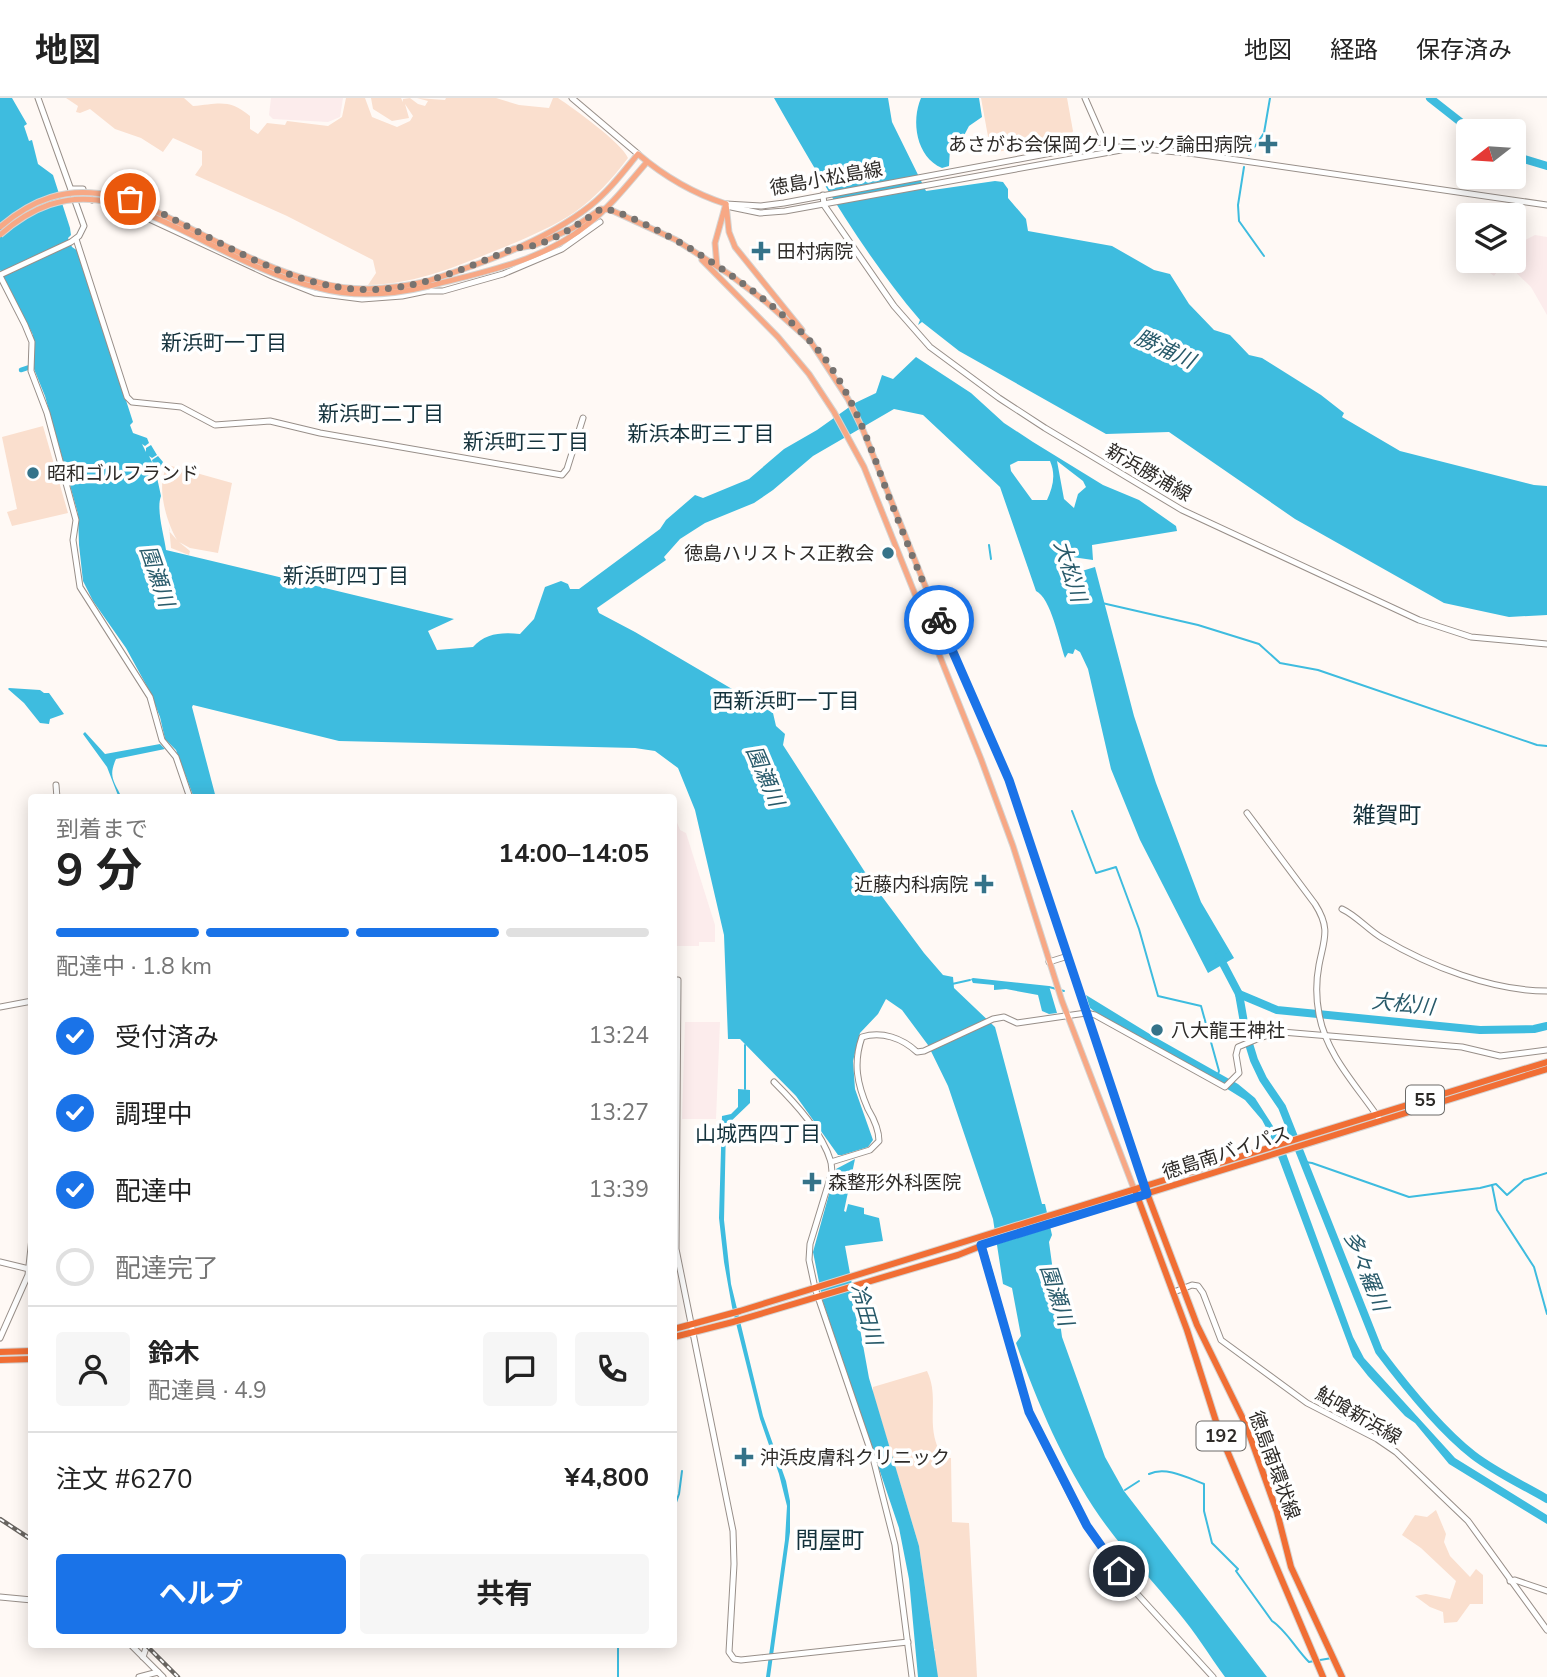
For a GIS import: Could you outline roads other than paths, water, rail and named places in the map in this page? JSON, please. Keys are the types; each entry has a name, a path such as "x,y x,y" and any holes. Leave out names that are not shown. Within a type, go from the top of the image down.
{"highway":[{"name":"徳島南バイパス","path":"1378,1118 1547,1062"},
{"name":"徳島南バイパス","path":"677,1328 1049,1215 1136,1193 1547,1069"},
{"name":"徳島南環状線","path":"1146,1190 1207,1348 1245,1425 1277,1512 1292,1567 1342,1677"},
{"name":"徳島南バイパス","path":"677,1336 958,1255 1136,1193"},
{"name":"徳島南環状線","path":"1136,1193 1174,1292 1220,1434 1323,1677"},
{"path":"0,1352 28,1351"},
{"path":"0,1360 28,1359"}],"main road":[{"path":"0,227 21,211 51,198 77,193 115,195 137,202 271,266 318,283 375,289 428,283 513,249 564,224 590,206 638,154 674,183 726,204"},
{"path":"0,235 21,219 52,205 81,199 102,200 141,210 244,260 320,289 377,295 486,271 541,253 579,232 606,209 647,162"},
{"path":"723,279 717,266 715,251 716,236 726,204"},
{"path":"726,204 732,242 811,342 848,399 863,430 938,618 1009,780 1146,1190"},
{"path":"513,249 544,242 573,228 601,209 606,209 676,240 717,266 776,310 811,342"},
{"path":"676,240 723,279 796,357 849,437 878,497 1013,846 1062,1001 1136,1193"},
{"path":"958,699 971,692"}],"street":[{"path":"38,98 83,220 81,232 74,240 1,275 29,333 31,371 47,413 76,520 73,540 80,587 150,697 163,741 176,757 189,794"},
{"path":"572,98 638,154"},
{"path":"1085,98 1107,149"},
{"name":"徳島小松島線","path":"726,204 761,206 1062,151 1142,148 1547,205"},
{"name":"徳島小松島線","path":"726,204 740,210 760,213 834,204 1097,150"},
{"path":"71,189 83,189 83,195 94,201 116,203 272,276 315,293 345,299 378,299 443,291 503,274 562,248 600,222"},
{"name":"新浜勝浦線","path":"825,195 824,205 892,304 930,347 1045,428 1182,510 1419,620 1471,637 1547,644"},
{"path":"74,240 127,397 131,402 181,407 215,425 270,421 320,433 562,475 567,469 583,418"},
{"path":"55,785 56,794"},
{"path":"1247,813 1324,920 1326,933 1319,964 1317,991 1324,1032 1342,1066 1378,1118"},
{"path":"1342,909 1380,937 1433,965 1515,988 1547,991"},
{"path":"1049,962 1069,956"},
{"path":"677,980 677,1068"},
{"path":"0,1007 28,1002"},
{"path":"831,1162 870,1150 879,1141 876,1125 857,1079 856,1063 862,1037 877,1034 898,1038 917,1052 1004,1017 1017,1023 1086,1013 1095,1015 1222,1087 1235,1080 1239,1071 1236,1050 1242,1044 1275,1033 1324,1032 1365,1040 1470,1048 1500,1056 1547,1051"},
{"path":"774,1082 816,1133 831,1162 832,1172 809,1249 809,1261 873,1458 899,1562 912,1677"},
{"path":"979,1237 1029,1412 1072,1499 1088,1528 1129,1584 1213,1677"},
{"path":"677,1254 733,1531 729,1652 738,1660 908,1642"},
{"path":"0,1262 28,1269"},
{"path":"0,1338 28,1271"},
{"name":"鮎喰新浜線","path":"1183,1288 1192,1285 1201,1289 1217,1334 1226,1345 1307,1403 1377,1439 1396,1452 1460,1513 1547,1630"},
{"path":"1174,1292 1183,1288"},
{"path":"1510,1581 1515,1580 1547,1591"},
{"path":"0,1597 28,1600"},
{"path":"134,1648 161,1675"},
{"path":"143,1657 146,1648"},
{"path":"139,1677 161,1675"}],"water":[{"name":"園瀬川","path":"0,98 12,98 27,124 24,126 29,141 32,140 38,164 53,175 70,228 71,235 68,238 72,247 78,251 133,422 130,425 133,433 147,438 149,443 145,446 142,444 146,452 146,448 151,445 157,455 152,458 149,456 153,464 152,460 158,456 163,462 159,469 155,468 161,496 160,515 166,550 454,619 428,631 437,650 473,647 494,635 520,634 534,619 545,587 561,581 568,584 570,589 579,589 660,529 666,520 695,495 703,498 749,479 784,449 855,403 876,393 882,375 893,379 916,357 971,393 1004,423 1033,442 1103,485 1139,500 1176,526 1177,531 1092,545 1093,560 1072,557 1057,568 1062,577 1095,567 1134,716 1156,783 1201,902 1234,958 1208,973 1140,840 1111,769 1088,669 1080,652 1075,649 1073,654 1068,653 1065,658 1050,611 1036,591 1000,487 923,415 894,409 813,456 754,503 705,523 680,539 664,557 666,560 597,608 599,613 773,713 776,726 785,734 783,745 872,883 924,953 943,975 953,977 954,988 995,1027 1052,1235 1049,1242 1062,1337 1105,1457 1124,1491 1267,1677 1225,1677 1184,1620 1109,1530 1074,1476 1042,1411 1016,1343 1021,1336 1012,1288 1003,1284 993,1219 948,1086 928,1045 902,1010 886,999 878,1014 860,1033 853,1061 855,1089 873,1140 868,1147 842,1155 838,1155 796,1096 740,1039 728,1039 724,935 695,810 678,768 655,751 635,748 339,741 193,705 215,794 192,794 176,750 165,739 150,692 126,648 93,601 83,581 78,514 45,396 34,369 33,335 0,270","holes":["1018,461 1050,461 1053,481 1047,500 1032,500 1011,471 1010,465","1057,461 1083,481 1086,487 1078,494 1074,508 1064,499"]},
{"name":"勝浦川","path":"774,98 888,98 892,122 926,191 1003,182 1008,189 1008,198 1026,219 1028,231 1112,246 1154,270 1170,274 1189,304 1214,330 1230,335 1249,355 1262,358 1321,395 1344,413 1342,417 1400,451 1547,486 1547,615 1509,617 1444,603 1295,519 1169,432 1106,434 959,351 922,322 918,325 920,320 860,241"},
{"path":"921,98 979,98 982,117 969,126 960,143 950,148 949,166 942,168 933,163 921,147 916,117"},
{"path":"9,688 49,693 64,714 50,719 49,724 40,723"},
{"path":"85,732 105,754 160,744 165,749 116,759 112,775 120,794 117,794 107,767 83,734"},
{"path":"973,978 1049,986 1057,1013 1042,1011 1038,995 1006,989 994,990 994,985 973,983"},
{"path":"1086,995 1238,1084 1255,1098 1280,1137 1353,1337 1364,1358 1455,1458 1547,1515 1547,1524 1449,1464 1353,1357 1270,1135 1262,1120 1245,1100 1176,1057 1098,1014 1090,1008"},
{"path":"738,1089 750,1090 750,1103 726,1126 724,1220 731,1284 763,1416 786,1481 790,1501 790,1532 770,1677 766,1677 785,1540 787,1506 760,1419 732,1307 724,1262 719,1218 722,1116 731,1114 738,1107"},
{"path":"855,1159 844,1211 846,1212 848,1204 864,1208 864,1214 879,1218 883,1241 845,1246 869,1378 919,1546 938,1677 918,1677 909,1579 899,1528 823,1302 813,1252 836,1169"}],"waterway":[{"path":"1249,155 1264,133 1270,98"},
{"path":"1430,98 1457,119"},
{"path":"1526,160 1547,166"},
{"path":"1244,167 1238,205 1239,221 1264,256"},
{"path":"21,370 33,366"},
{"path":"989,545 991,559"},
{"path":"1102,603 1198,625 1259,644 1280,663 1318,670 1537,745 1547,746"},
{"path":"1072,811 1096,873 1116,867 1139,929 1158,996 1201,1006 1218,1074"},
{"name":"多々羅川","path":"1219,956 1239,994 1254,1060 1282,1107 1379,1351 1423,1406 1461,1445 1490,1467 1547,1499"},
{"path":"952,984 970,980"},
{"path":"1049,987 1064,991"},
{"name":"大松川","path":"1239,994 1277,1010 1480,1030 1534,1029 1547,1026"},
{"path":"745,1045 745,1089"},
{"path":"1305,1162 1409,1197 1496,1184 1507,1195 1524,1180 1547,1173"},
{"path":"1492,1185 1497,1210 1534,1267 1547,1314"},
{"path":"677,1500 682,1471"},
{"path":"1149,1474 1170,1472 1204,1484 1204,1511 1212,1543 1238,1569 1236,1571 1272,1621 1309,1662 1314,1661"},
{"path":"1125,1490 1139,1481"},
{"path":"618,1648 618,1677"},
{"path":"1320,1660 1332,1658"}],"railway":[{"path":"0,1519 28,1537"},
{"path":"149,1648 178,1677"}],"place":[{"name":"あさがお会保岡クリニック論田病院","path":"1268,144"},
{"name":"田村病院","path":"761,251"},
{"name":"昭和ゴルフランド","path":"33,473"},
{"name":"徳島ハリストス正教会","path":"888,553"},
{"name":"近藤内科病院","path":"984,884"},
{"name":"八大龍王神社","path":"1157,1030"},
{"name":"森整形外科医院","path":"812,1182"},
{"name":"沖浜皮膚科クリニック","path":"744,1457"}],"district":[{"name":"新浜町一丁目","path":"224,343"},
{"name":"新浜町二丁目","path":"381,414"},
{"name":"新浜本町三丁目","path":"701,434"},
{"name":"新浜町三丁目","path":"526,442"},
{"name":"新浜町四丁目","path":"346,576"},
{"name":"西新浜町一丁目","path":"786,701"},
{"name":"雑賀町","path":"1387,815"},
{"name":"山城西四丁目","path":"758,1134"},
{"name":"問屋町","path":"830,1540"}],"water label":[{"name":"冷田川","path":"866,1314"}]}
